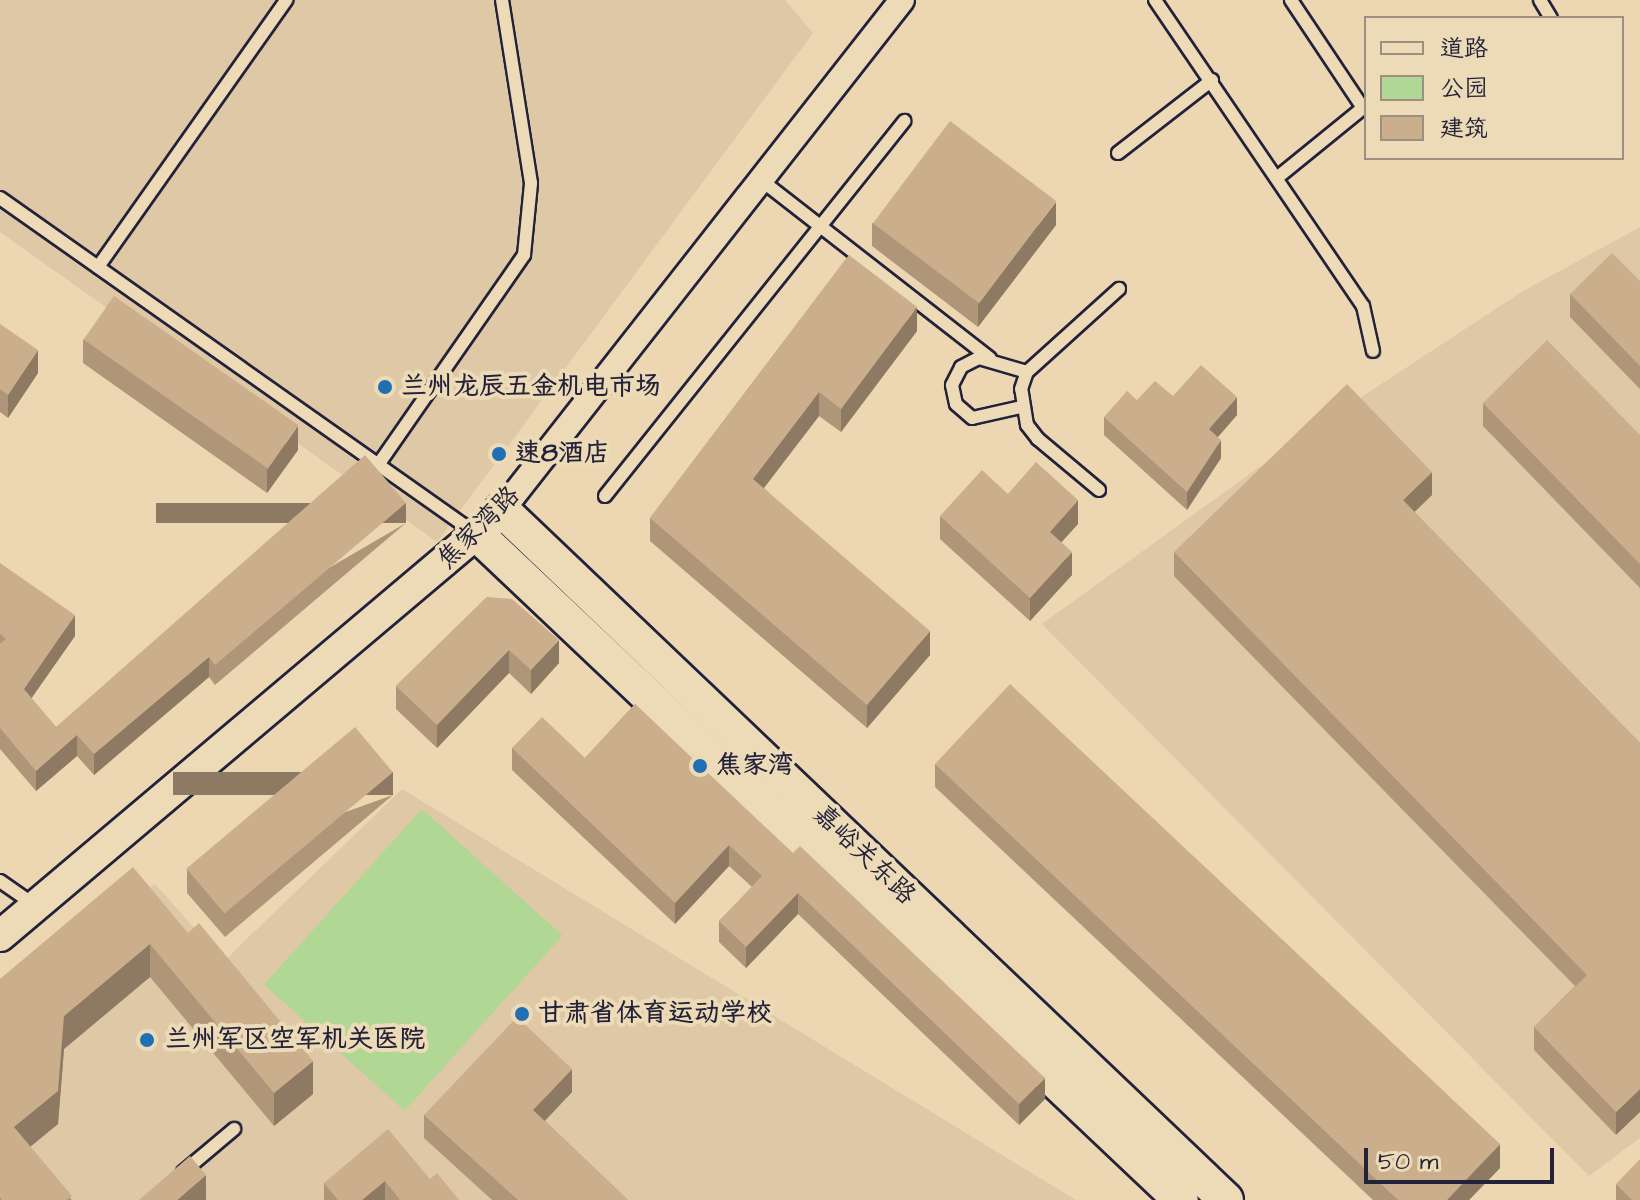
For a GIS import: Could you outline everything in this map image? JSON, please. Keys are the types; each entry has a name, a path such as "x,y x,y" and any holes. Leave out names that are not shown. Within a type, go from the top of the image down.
{"main road":[{"name":"嘉峪关东路","path":"502,510 1226,1200"},
{"name":"嘉峪关东路","path":"479,536 1181,1200"}],"street":[{"name":"焦家湾路","path":"0,936 479,536 902,0"}],"lane":[{"path":"98,267 286,0"},
{"path":"378,465 524,255 531,183 502,0"},
{"path":"1155,0 1363,306 1373,351"},
{"path":"1278,177 1363,108 1291,0"},
{"path":"1118,153 1212,80"},
{"path":"605,496 904,121"},
{"path":"761,180 822,224 990,358 1027,372"},
{"path":"0,198 479,536"},
{"path":"1099,490 1038,439 1021,407 1027,372 1119,289"},
{"path":"990,358 969,361 955,375 956,404 982,420 1021,407"},
{"path":"0,881 36,906"},
{"path":"174,1180 234,1129"}],"shaded area":[{"name":"兰州龙辰五金机电市场","path":"0,0 785,0 813,33 437,542 0,232"},
{"path":"1640,227 1640,1138 1589,1176 1042,624 1302,436 1523,291"},
{"name":"甘肃省体育运动学校","path":"402,789 1076,1200 0,1200 0,1011 155,884 224,961"}],"green space":[{"path":"422,809 562,935 405,1111 264,984"}],"building":[{"path":"950,121 1056,201 979,303 873,223"},
{"path":"1612,253 1640,281 1640,366 1570,294"},
{"path":"849,255 917,307 841,409 819,392 753,479 930,631 867,705 650,518"},
{"path":"114,296 298,425 268,468 84,339"},
{"path":"0,324 38,350 8,395 0,389"},
{"path":"1547,340 1640,435 1640,564 1483,403"},
{"path":"1201,365 1237,397 1209,429 1221,440 1187,492 1104,417 1127,391 1137,400 1155,381 1173,396"},
{"path":"1347,384 1432,472 1403,500 1640,743 1640,1089 1616,1112 1534,1027 1587,975 1174,552"},
{"path":"365,455 406,503 215,665 209,657 94,754 77,735 36,771 0,728 0,644 6,639 0,634 0,563 75,615 24,689 56,727"},
{"path":"1036,462 1078,500 1050,532 1072,552 1030,598 940,516 982,470 1008,494"},
{"path":"487,597 512,599 559,640 531,670 509,650 437,725 396,686"},
{"path":"1010,684 1500,1144 1447,1200 1398,1200 935,764"},
{"path":"635,704 793,853 800,846 1045,1078 1019,1104 798,893 746,947 719,921 762,876 729,845 675,903 512,748 542,717 585,758"},
{"path":"355,727 393,772 224,914 186,868"},
{"path":"133,867 188,933 199,923 313,1061 274,1093 150,944 64,1016 58,1091 14,1127 72,1196 66,1200 2,1200 0,979"},
{"path":"517,1017 572,1069 533,1110 628,1200 518,1200 424,1115"},
{"path":"388,1129 430,1179 437,1173 459,1200 400,1200 385,1181 362,1200 338,1200 324,1183"},
{"path":"190,1156 206,1175 177,1200 139,1200"},
{"path":"1640,1159 1640,1200 1632,1200 1616,1184"}],"place":[{"name":"兰州龙辰五金机电市场","path":"385,387"},
{"name":"速8酒店","path":"499,454"},
{"name":"焦家湾","path":"700,766"},
{"name":"甘肃省体育运动学校","path":"522,1014"},
{"name":"兰州军区空军机关医院","path":"147,1040"}]}
